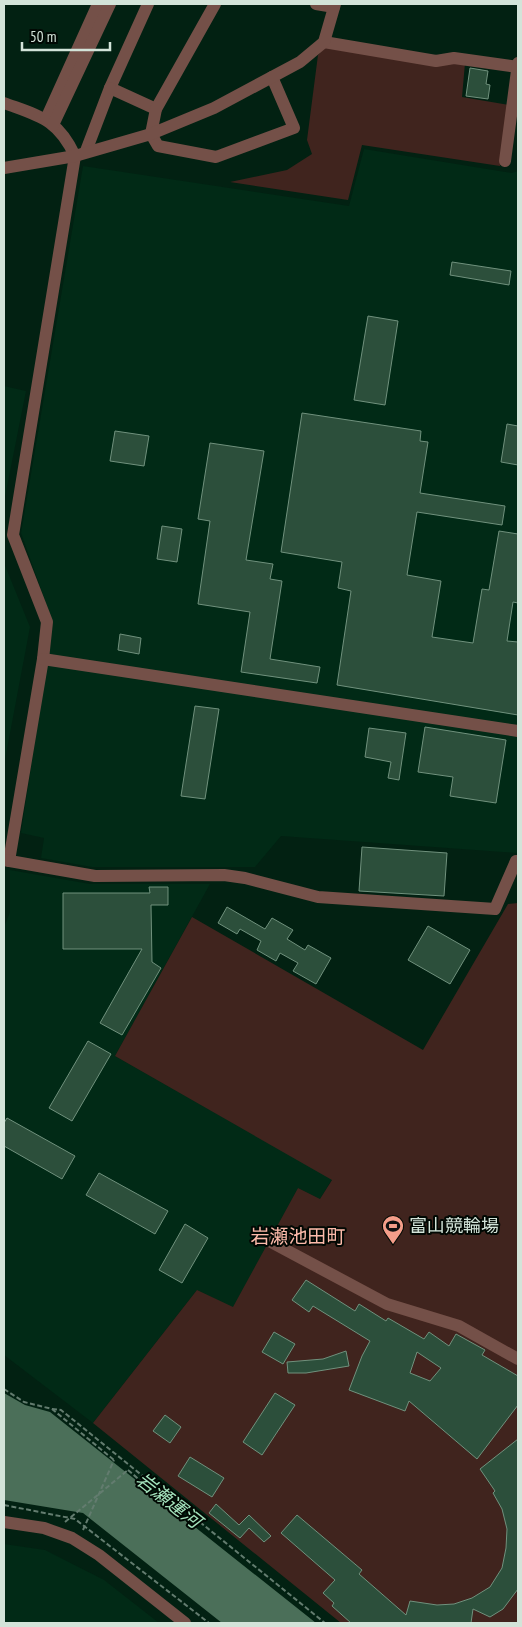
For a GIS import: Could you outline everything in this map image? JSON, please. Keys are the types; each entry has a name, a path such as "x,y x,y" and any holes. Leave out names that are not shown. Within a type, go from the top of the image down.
{"street":[{"path":"50,122 98,4"},
{"path":"50,122 110,4"},
{"path":"148,4 80,153 13,536 47,622 43,659 6,861 95,876 212,874 238,877 318,897 495,909 516,861 518,861"},
{"path":"215,4 156,109 150,134 158,146 216,156 294,128 272,77"},
{"path":"4,168 80,153 150,134 214,108 300,62 324,42 335,5 316,4"},
{"path":"324,42 436,61 454,58 518,67"},
{"path":"505,161 518,63"},
{"path":"110,88 156,109"},
{"path":"4,103 50,122 80,153"},
{"path":"43,659 518,731"},
{"path":"270,1242 387,1304 459,1326 518,1359"},
{"path":"4,1522 44,1528 72,1538 99,1555 185,1623"}],"path":[{"path":"4,1389 24,1402 61,1410 154,1483 325,1623"},
{"path":"52,1409 114,1460 83,1530"},
{"path":"65,1522 128,1470 142,1482 154,1483"}],"shaded area":[{"path":"326,46 465,63 462,97 509,105 500,166 362,145 348,200 230,182 287,170 312,154 307,140 318,55"},
{"path":"364,149 512,173 518,171 518,853 281,836 255,867 92,867 41,858 44,838 21,833 53,623 21,533 83,166 349,206"},
{"path":"4,386 26,391 4,502"},
{"path":"4,563 30,627 4,765"},
{"path":"10,870 90,884 210,884 115,1056 332,1179 320,1199 298,1188 233,1308 197,1290 93,1423 4,1355 4,927 10,912"},
{"name":"富山競輪場","path":"518,903 518,1622 341,1623 93,1423 197,1290 233,1307 298,1188 320,1199 332,1180 115,1056 192,917 423,1050 508,904"},
{"path":"4,1393 25,1405 50,1412 316,1623 222,1623 83,1513 4,1500"},
{"path":"4,1544 45,1550 104,1580 159,1623 4,1623"}],"building":[{"path":"470,68 488,71 486,84 490,85 488,99 466,96"},
{"path":"452,262 511,271 509,285 450,275"},
{"path":"368,316 398,321 385,405 354,400"},
{"path":"302,413 421,431 420,441 428,442 420,493 505,506 502,525 417,512 407,575 441,581 432,637 473,643 482,589 489,590 499,531 518,534 518,603 513,602 507,641 518,642 518,715 337,685 351,591 338,588 342,562 281,552"},
{"path":"507,424 518,426 518,465 501,462"},
{"path":"115,431 149,436 144,466 110,461"},
{"path":"210,443 264,451 246,560 273,564 270,579 282,581 270,659 320,667 317,683 241,672 250,612 198,604 210,521 198,519"},
{"path":"162,526 182,529 177,562 157,559"},
{"path":"120,634 141,638 139,654 118,650"},
{"path":"195,706 219,709 205,799 181,796"},
{"path":"425,727 506,740 496,803 450,796 453,777 418,772"},
{"path":"369,728 406,733 399,780 388,778 391,762 365,757"},
{"path":"362,847 447,853 444,896 359,891"},
{"path":"149,887 168,887 168,905 151,905 152,962 161,968 122,1035 100,1023 142,949 63,949 63,893 150,893"},
{"path":"227,907 265,929 272,918 293,930 287,939 305,950 308,945 331,958 316,984 293,971 298,963 280,953 276,961 257,950 261,941 240,929 237,934 218,923"},
{"path":"428,926 470,950 450,984 408,960"},
{"path":"88,1041 111,1054 72,1121 49,1108"},
{"path":"7,1118 75,1156 62,1179 4,1146 4,1123"},
{"path":"99,1173 168,1211 155,1234 86,1195"},
{"path":"185,1224 208,1238 182,1283 159,1270"},
{"path":"306,1280 355,1311 359,1304 386,1321 388,1318 424,1339 429,1332 449,1346 456,1334 485,1350 482,1355 518,1376 518,1405 477,1459 409,1401 405,1411 349,1390 370,1341 313,1306 309,1312 292,1300","holes":["417,1352 441,1368 430,1381 410,1373"]},
{"path":"274,1332 295,1344 283,1364 262,1352"},
{"path":"346,1351 349,1366 306,1373 288,1373 287,1362 323,1359"},
{"path":"275,1393 295,1405 262,1455 243,1442"},
{"path":"165,1415 181,1427 170,1443 153,1431"},
{"path":"518,1439 518,1589 503,1609 490,1617 473,1609 471,1623 351,1623 332,1606 334,1603 323,1593 335,1580 281,1533 297,1515 362,1570 359,1574 406,1615 410,1601 437,1605 454,1604 472,1598 490,1587 502,1568 506,1548 507,1529 502,1509 493,1493 495,1491 480,1469"},
{"path":"190,1457 224,1478 212,1497 178,1476"},
{"path":"216,1504 239,1525 249,1515 271,1536 264,1542 249,1528 240,1538 209,1513"}],"place":[{"name":"富山競輪場","path":"393,1245"}],"district":[{"name":"岩瀬池田町","path":"298,1236"}],"water label":[{"name":"岩瀬運河","path":"169,1500"}]}
